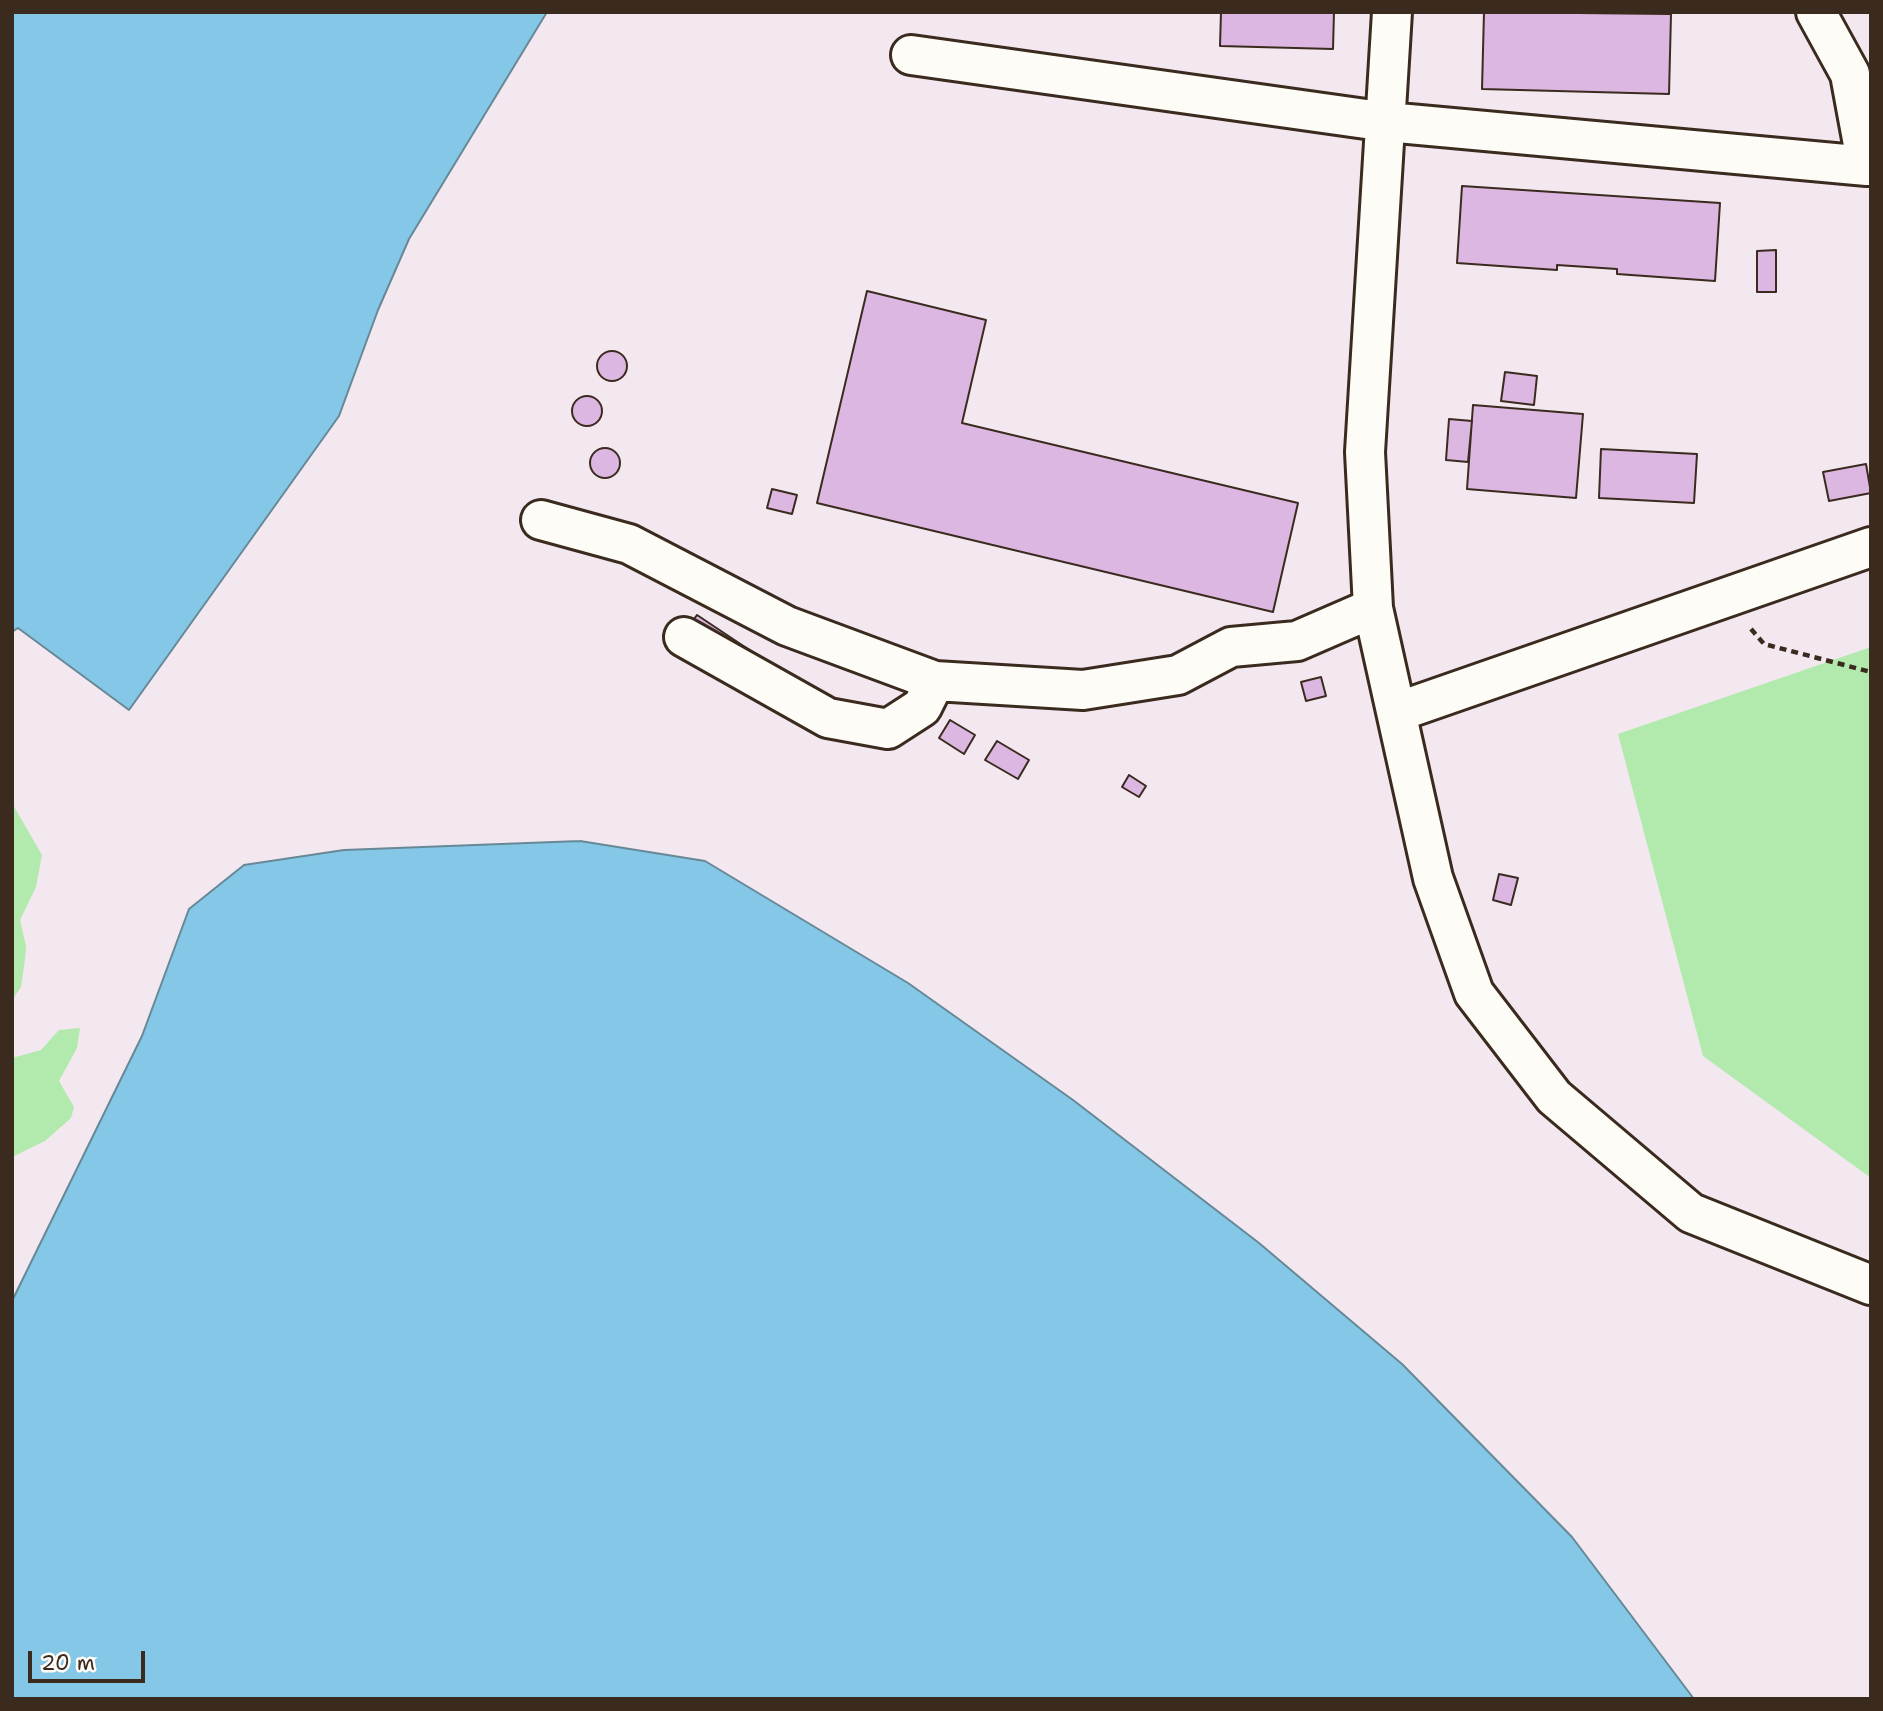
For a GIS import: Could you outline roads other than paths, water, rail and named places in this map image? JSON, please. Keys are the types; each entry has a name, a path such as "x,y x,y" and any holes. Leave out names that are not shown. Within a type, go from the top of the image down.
{"street":[{"path":"1392,12 1365,452 1373,608 1433,878 1474,993 1554,1097 1691,1213 1871,1285"},
{"path":"911,55 1387,122 1869,162 1850,74 1816,12"},
{"path":"541,520 629,544 787,626 935,681 1083,690 1178,675 1231,648 1297,641 1373,608"},
{"path":"1397,712 1871,547"},
{"path":"684,637 828,718 888,729 922,707 935,681"}],"water":[{"path":"12,12 547,12 409,239 378,310 339,416 129,710 18,628 12,632"},
{"path":"580,841 705,861 908,983 1073,1100 1259,1243 1402,1364 1572,1537 1694,1699 12,1699 12,1301 142,1036 189,909 244,865 344,850"}]}
